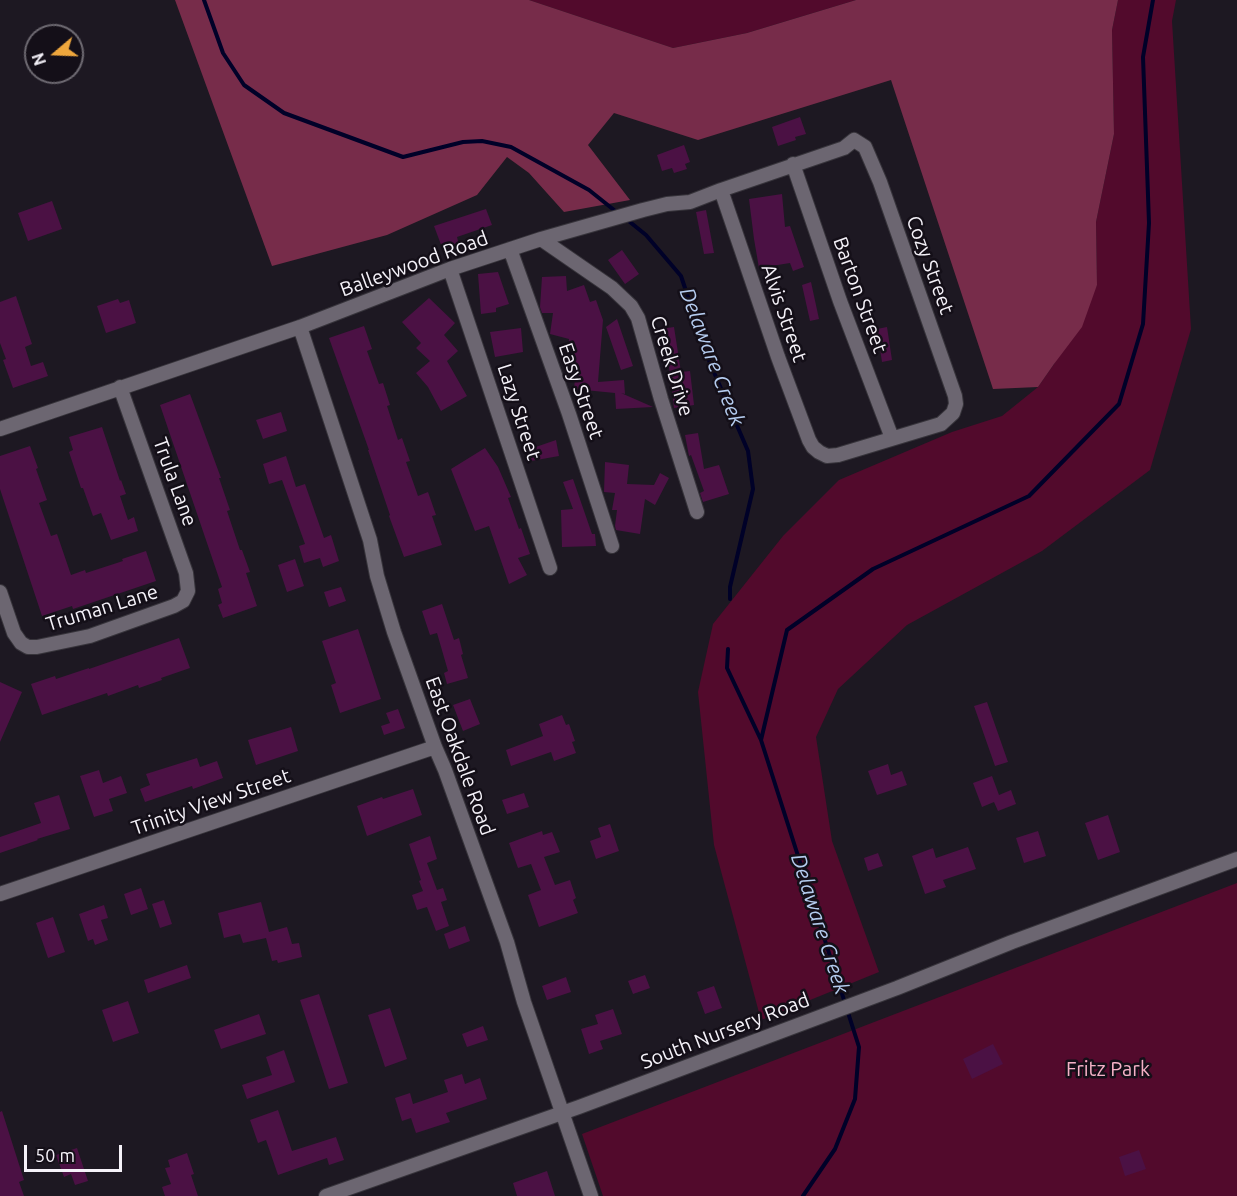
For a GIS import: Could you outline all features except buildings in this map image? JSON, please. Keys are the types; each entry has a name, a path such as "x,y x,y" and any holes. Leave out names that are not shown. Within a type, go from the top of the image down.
{"street":[{"name":"Cozy Street","path":"844,148 854,140 864,147 880,182 955,396 956,404 953,413 940,424 892,438"},
{"name":"Balleywood Road","path":"0,429 300,327 450,269 510,249 643,210 690,202 844,148"},
{"name":"Barton Street","path":"793,164 840,302 892,438"},
{"name":"Alvis Street","path":"721,190 778,357 813,447 827,456 838,455 892,438"},
{"name":"Creek Drive","path":"541,239 612,288 631,306 638,318 697,512"},
{"name":"Easy Street","path":"510,249 569,414 612,546"},
{"name":"Lazy Street","path":"450,269 550,568"},
{"name":"East Oakdale Road","path":"300,327 362,513 377,576 394,632 507,942 524,1002 591,1196"},
{"name":"Trula Lane","path":"120,387 186,573 188,591"},
{"name":"Truman Lane","path":"0,592 14,633 21,643 28,647 37,647 90,636 174,606 183,601 188,591"},
{"name":"Trinity View Street","path":"0,894 435,747"},
{"name":"South Nursery Road","path":"326,1196 562,1113 897,988 1012,942 1237,860"}],"green space":[{"path":"529,0 856,0 747,33 673,48"},
{"path":"1118,0 1176,0 1172,21 1191,329 1150,470 1042,551 907,625 838,689 816,737 832,841 879,972 761,1020 714,845 698,692 713,624 783,536 839,480 952,432 1002,416 1038,387 1054,364 1097,285 1096,222 1114,134 1112,30"},
{"name":"Fritz Park","path":"1237,883 1237,1196 603,1196 582,1134"}],"shaded area":[{"path":"175,0 529,0 673,48 747,33 856,0 1118,0 1112,30 1114,134 1096,222 1097,285 1082,327 1038,387 993,389 891,80 698,140 614,113 588,145 630,200 564,212 529,173 507,157 477,195 387,235 272,266"}],"waterway":[{"name":"Delaware Creek","path":"204,0 223,53 244,85 284,113 403,157 463,142 482,141 511,147 589,190 619,214"},
{"path":"761,740 787,630 873,569 1029,496 1119,404 1143,324 1149,223 1143,57 1153,0"},
{"name":"Delaware Creek","path":"625,218 646,235 681,276 710,363 748,451 753,489 730,587 730,599"},
{"name":"Delaware Creek","path":"728,649 727,668 761,740 859,1047 855,1099 835,1149 803,1196"}]}
